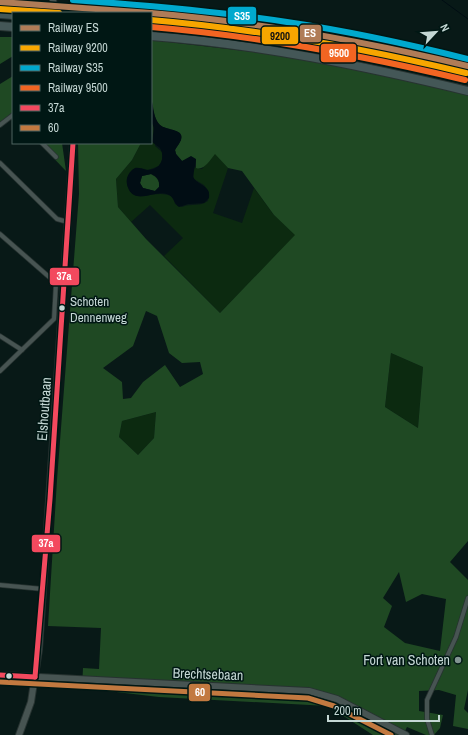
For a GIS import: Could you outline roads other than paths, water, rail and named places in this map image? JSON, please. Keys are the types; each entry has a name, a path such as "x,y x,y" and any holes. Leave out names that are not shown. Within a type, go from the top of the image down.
{"highway":[{"path":"0,14 12,15"},
{"path":"152,24 280,39 386,60 468,79"},
{"path":"0,26 12,27"},
{"path":"152,36 279,51 468,91"}],"main road":[{"path":"53,0 55,12"},
{"name":"Elshoutbaan","path":"19,734 31,702 35,677 43,589 73,144"},
{"name":"Brechtsebaan","path":"0,675 309,691 338,699 406,735"}],"street":[{"path":"0,125 12,116"},
{"path":"43,144 56,157"},
{"path":"0,163 57,219 68,222"},
{"path":"0,234 56,283 63,285"},
{"path":"0,371 54,319 56,283"},
{"path":"0,336 22,350"},
{"path":"0,585 43,589"},
{"path":"432,735 428,719 427,700 456,637 468,598"}],"waterway":[{"path":"442,0 468,19"}],"rail line":[{"name":"S35","path":"73,0 180,9 287,22 378,38 468,59"},
{"name":"ES","path":"0,2 137,12"},
{"name":"9200","path":"0,9 44,12"},
{"name":"ES","path":"152,13 271,27 389,48 468,66"},
{"name":"9200","path":"152,20 310,40 388,55 466,73"},
{"name":"9500","path":"152,27 270,41 387,62 465,80"}],"place":[{"name":"Schoten Dennenweg","path":"62,308"},
{"name":"Fort van Schoten","path":"458,660"}]}
